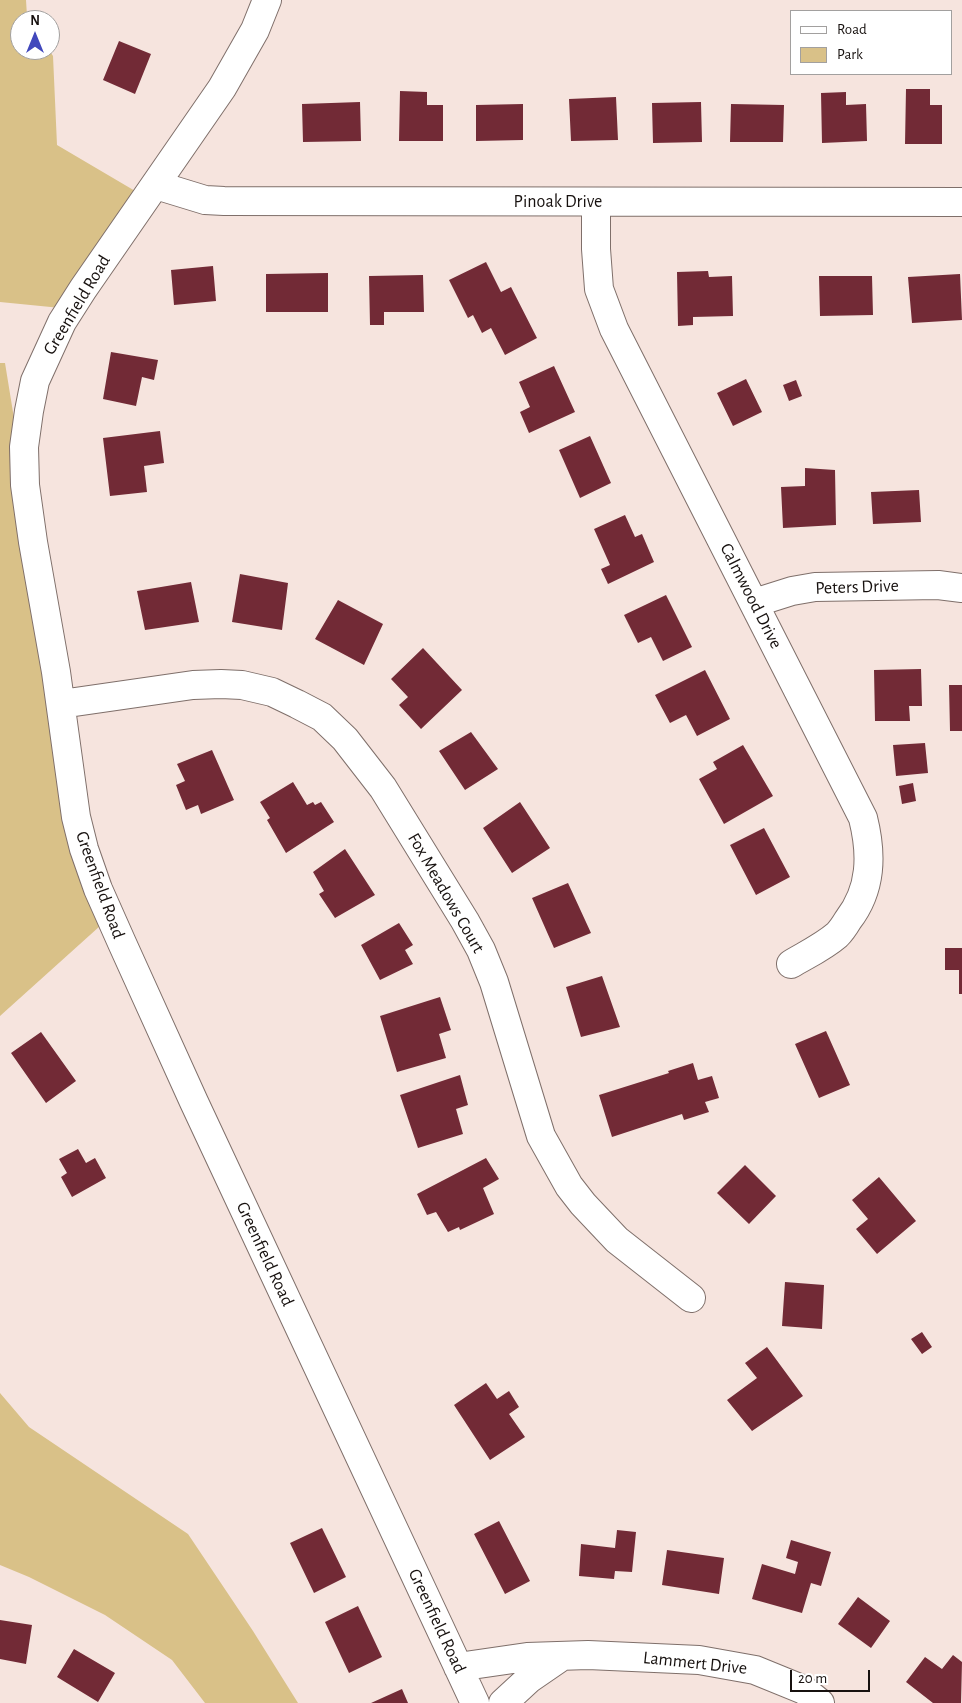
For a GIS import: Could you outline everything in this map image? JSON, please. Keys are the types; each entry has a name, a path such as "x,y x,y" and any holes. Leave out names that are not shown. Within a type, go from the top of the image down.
{"street":[{"name":"Greenfield Road","path":"267,0 255,30 222,88 62,322 35,381 24,447 25,486 61,704 76,817 84,849 98,889 194,1102 475,1703"},
{"name":"Pinoak Drive","path":"156,185 186,196 224,201 962,202"},
{"name":"Calmwood Drive","path":"596,202 596,249 599,289 614,328 863,818 868,840 867,878 863,895 852,915 838,934 791,964"},
{"name":"Peters Drive","path":"754,603 815,586 938,585 962,588"},
{"name":"Fox Meadows Court","path":"61,704 192,685 242,685 272,692 322,717 345,739 383,788 481,950 494,982 541,1136 569,1186 588,1210 617,1240 691,1298"},
{"name":"Lammert Drive","path":"458,1667 527,1656 622,1656 699,1660 755,1670 804,1690 820,1703"},
{"path":"504,1703 529,1679 561,1656"}],"green space":[{"path":"0,0 26,0 27,10 10,10 10,60 53,60 57,145 147,198 71,309 0,302"},
{"path":"0,363 5,363 45,609 110,917 0,1016"},
{"path":"0,1393 29,1427 188,1534 253,1631 298,1703 205,1703 172,1660 105,1615 29,1577 0,1565"}],"building":[{"path":"119,41 151,54 135,94 103,80"},
{"path":"906,89 930,89 930,105 942,105 942,144 905,144"},
{"path":"400,91 427,92 427,105 443,105 443,141 399,141"},
{"path":"846,92 846,105 866,104 867,141 822,143 821,93"},
{"path":"616,97 618,140 571,141 569,99"},
{"path":"360,102 361,141 303,142 302,104"},
{"path":"701,102 702,142 653,143 652,103"},
{"path":"523,104 523,140 476,141 476,105"},
{"path":"731,104 784,105 783,142 730,142"},
{"path":"486,262 501,292 511,287 537,338 505,355 491,328 482,333 473,315 468,318 449,280"},
{"path":"213,266 216,301 174,305 171,270"},
{"path":"708,271 709,277 732,276 733,316 693,317 693,325 678,326 677,272"},
{"path":"328,273 328,312 266,312 266,274"},
{"path":"960,274 962,320 912,323 908,277"},
{"path":"423,275 424,312 384,312 384,325 370,325 369,276"},
{"path":"819,276 872,276 873,315 820,316"},
{"path":"111,352 158,360 154,380 142,377 136,406 103,399"},
{"path":"554,366 575,412 529,433 520,412 530,407 519,382"},
{"path":"746,379 762,412 733,426 717,393"},
{"path":"796,380 802,396 789,401 783,385"},
{"path":"160,431 164,463 144,466 147,492 110,496 103,438"},
{"path":"590,436 611,483 580,498 559,450"},
{"path":"805,468 835,470 836,525 783,528 781,487 805,486"},
{"path":"919,490 921,522 873,524 871,492"},
{"path":"625,515 635,537 642,534 654,562 608,584 601,569 610,565 594,529"},
{"path":"240,574 288,583 282,630 232,622"},
{"path":"191,582 199,622 145,630 137,591"},
{"path":"666,595 692,647 663,661 651,637 638,643 624,615"},
{"path":"338,600 383,624 364,665 315,639"},
{"path":"423,648 462,690 421,729 399,705 408,697 391,679"},
{"path":"921,669 922,706 909,706 910,721 875,721 874,670"},
{"path":"705,670 730,719 697,736 686,715 670,723 655,695"},
{"path":"949,685 962,685 962,731 950,731"},
{"path":"471,732 498,769 465,790 439,751"},
{"path":"925,743 928,773 896,776 893,745"},
{"path":"743,745 773,796 724,824 699,779 717,769 713,762"},
{"path":"212,750 234,800 201,814 198,805 186,810 176,785 185,781 177,764"},
{"path":"293,782 307,805 313,802 315,805 321,802 334,822 286,853 267,820 270,818 260,802"},
{"path":"913,783 916,801 902,804 899,786"},
{"path":"520,802 550,848 512,873 483,828"},
{"path":"764,828 790,877 756,895 730,845"},
{"path":"345,849 375,895 335,918 319,894 324,891 313,872"},
{"path":"568,883 591,933 554,948 532,898"},
{"path":"399,923 413,945 405,950 413,964 380,980 361,945"},
{"path":"945,948 962,948 962,994 959,994 959,970 945,970"},
{"path":"602,976 620,1027 581,1037 566,987"},
{"path":"440,997 451,1030 439,1034 446,1058 397,1072 380,1016"},
{"path":"826,1031 850,1085 819,1098 795,1044"},
{"path":"41,1032 76,1081 46,1103 11,1053"},
{"path":"693,1063 698,1080 712,1076 719,1098 705,1102 709,1112 684,1120 682,1114 612,1137 599,1095 669,1073 668,1071"},
{"path":"460,1075 468,1105 456,1109 463,1134 418,1148 400,1095"},
{"path":"78,1149 86,1163 95,1158 106,1178 72,1197 61,1177 67,1173 59,1159"},
{"path":"486,1158 499,1179 483,1188 494,1214 460,1230 459,1227 448,1232 436,1212 427,1215 417,1194"},
{"path":"745,1165 776,1196 749,1224 717,1193"},
{"path":"879,1177 916,1221 877,1254 856,1229 868,1219 852,1200"},
{"path":"785,1282 824,1285 822,1329 782,1326"},
{"path":"922,1332 932,1347 922,1354 911,1339"},
{"path":"767,1347 803,1396 752,1431 727,1400 757,1378 745,1363"},
{"path":"486,1383 497,1399 509,1391 519,1407 509,1414 525,1437 490,1460 454,1405"},
{"path":"499,1521 530,1581 505,1594 474,1534"},
{"path":"322,1528 346,1577 314,1593 290,1543"},
{"path":"617,1530 636,1532 632,1572 615,1571 614,1579 579,1576 581,1544 615,1548"},
{"path":"791,1540 831,1552 821,1586 811,1583 802,1613 752,1599 762,1564 795,1574 798,1562 786,1558"},
{"path":"667,1550 724,1558 719,1594 662,1585"},
{"path":"858,1597 890,1621 871,1648 838,1624"},
{"path":"358,1606 382,1657 349,1673 325,1622"},
{"path":"0,1620 32,1625 26,1664 0,1659"},
{"path":"74,1649 115,1673 98,1702 57,1677"},
{"path":"953,1655 962,1662 961,1703 933,1703 906,1682 925,1657 942,1669"},
{"path":"402,1689 408,1703 371,1703"}]}
